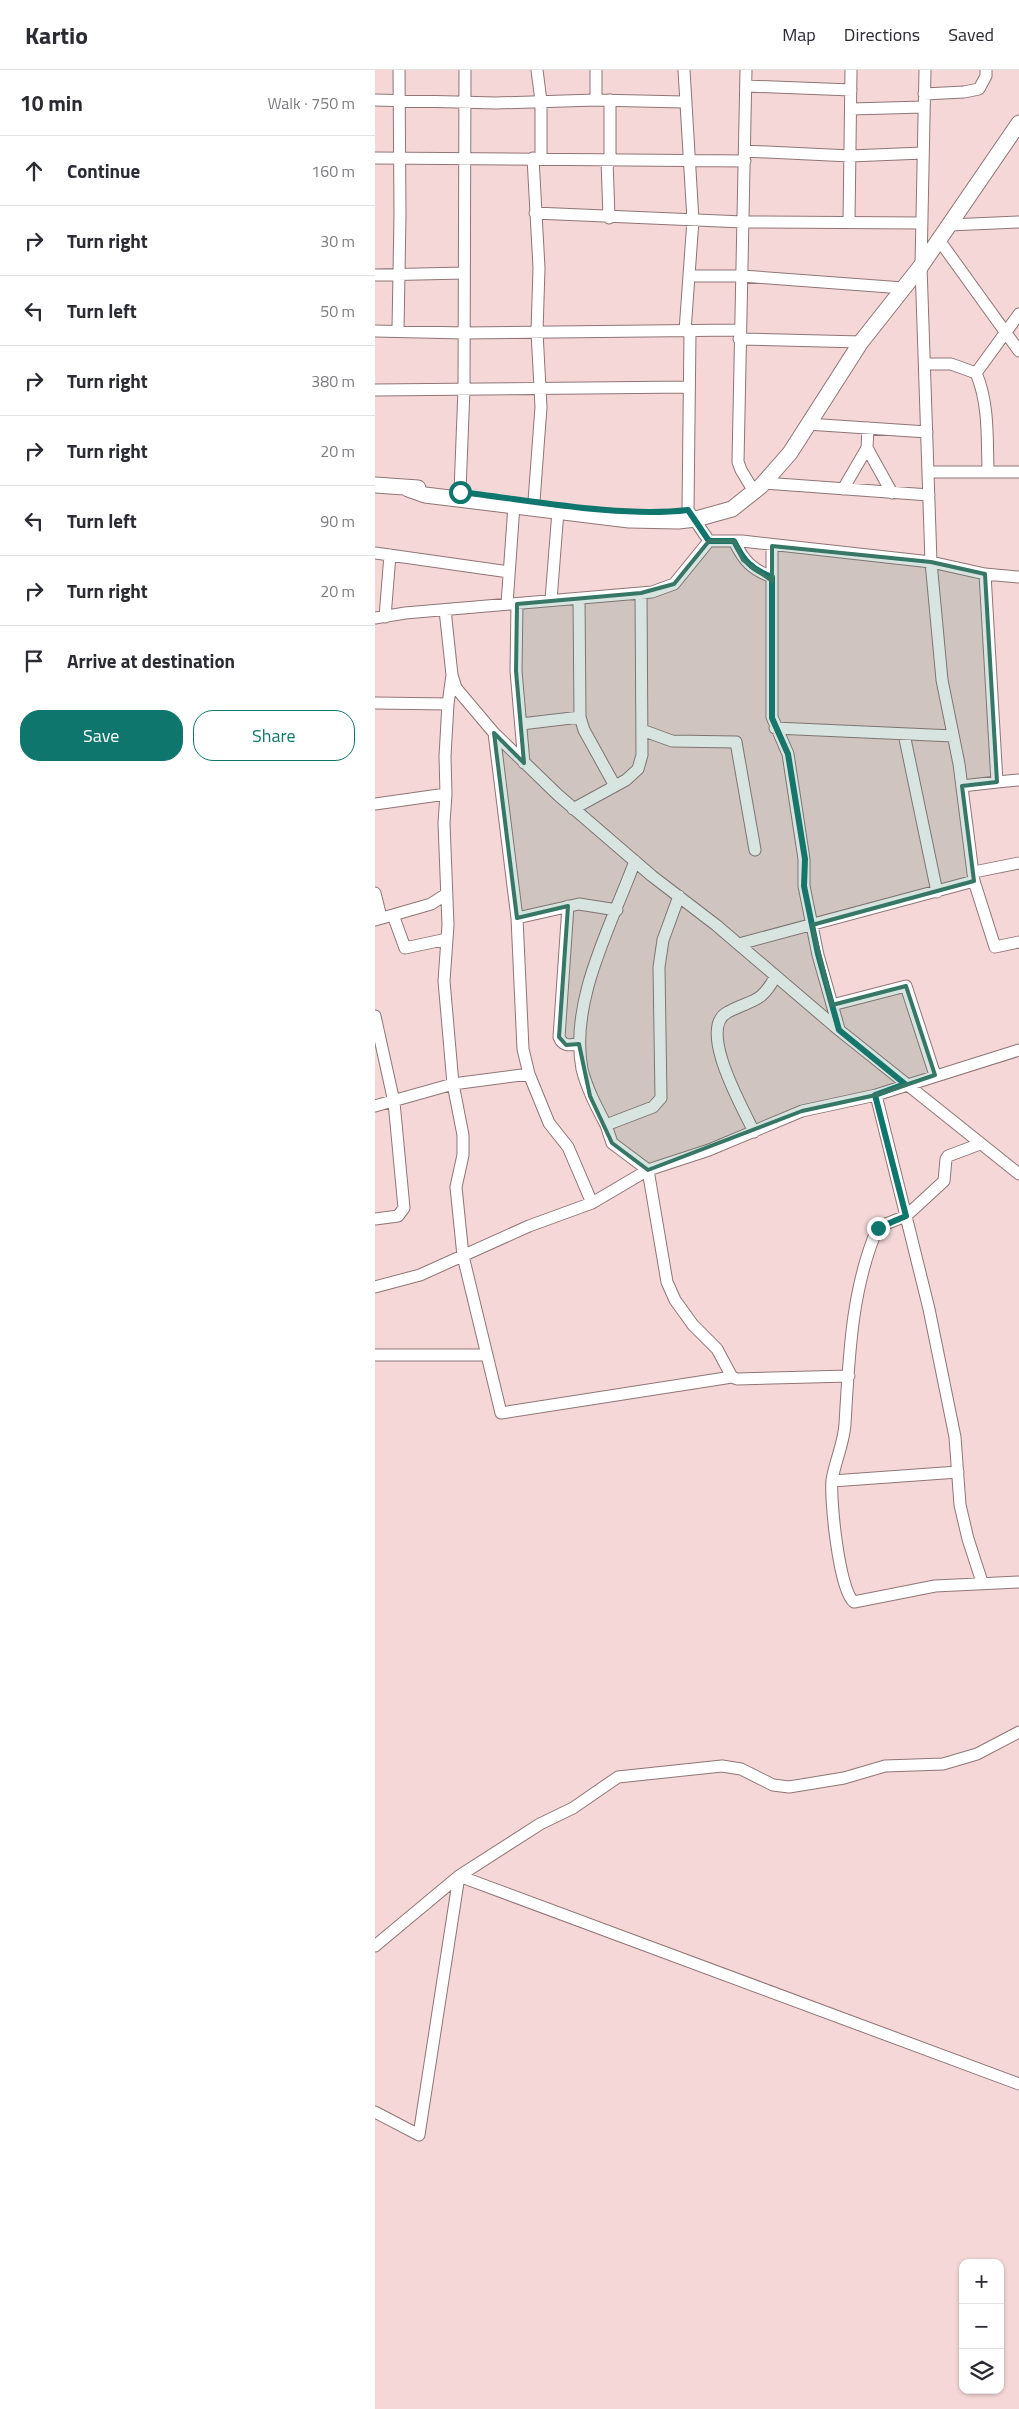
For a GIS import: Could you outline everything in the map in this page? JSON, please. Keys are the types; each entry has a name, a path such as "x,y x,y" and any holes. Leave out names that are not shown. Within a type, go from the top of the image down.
{"main road":[{"path":"408,489 425,495 629,520 677,521 735,496 757,484 783,449 798,438 861,342 921,266 1019,123"},
{"path":"375,485 408,489 425,488 534,501 692,514"}],"street":[{"path":"398,330 400,275 399,70"},
{"path":"460,492 465,389 465,70"},
{"path":"534,501 541,388 537,332 539,268 535,213 541,101 537,70"},
{"path":"596,70 597,100"},
{"path":"684,70 684,102 693,220 687,331 692,514 709,541"},
{"path":"746,70 739,335 738,462 741,470 757,484 929,495"},
{"path":"849,221 851,70"},
{"path":"925,70 921,266 931,562 943,680 962,786 974,876 995,947 1019,942"},
{"path":"925,94 964,92 979,89 986,76 986,70"},
{"path":"746,86 851,90"},
{"path":"375,100 465,102 610,100 684,102"},
{"path":"609,218 610,100"},
{"path":"851,109 924,107"},
{"path":"375,158 689,159 745,156 850,156 923,153"},
{"path":"535,213 609,218 743,222 849,221 922,223"},
{"path":"949,225 1019,222"},
{"path":"939,240 1019,351"},
{"path":"375,275 464,273"},
{"path":"690,276 742,276 903,288"},
{"path":"976,373 1019,314"},
{"path":"375,330 465,333 687,331 861,342"},
{"path":"925,364 951,364 976,373 981,384 987,423 988,470"},
{"path":"375,390 689,387"},
{"path":"807,424 927,432"},
{"path":"843,489 867,448 868,428"},
{"path":"867,448 892,492"},
{"path":"928,472 988,470 1019,472"},
{"path":"514,505 509,572 524,763"},
{"path":"551,600 558,511"},
{"path":"709,541 734,541 931,562 985,574 1019,577"},
{"path":"390,555 380,617 641,593 665,588 674,584 709,541"},
{"path":"734,541 743,560 760,572 772,577"},
{"path":"772,546 772,718 788,754 805,859 804,886 839,1030"},
{"path":"375,553 509,572"},
{"path":"985,574 997,782"},
{"path":"573,809 615,786 638,769 642,755 641,593"},
{"path":"579,599 581,717 584,730 615,786"},
{"path":"445,610 456,688 467,704 524,763 573,809 739,944 775,977 793,989 839,1030 905,1084 1019,1173"},
{"path":"453,675 448,704 444,823 445,895 448,910 444,981 453,1084 463,1135 463,1155 456,1187 463,1256 501,1413 732,1377 737,1379 849,1376"},
{"path":"375,703 448,704"},
{"path":"521,724 581,717"},
{"path":"775,728 953,736"},
{"path":"642,730 672,741 736,742 740,754 755,850"},
{"path":"494,733 517,918 523,1049 529,1074 549,1123 569,1147 592,1203"},
{"path":"904,734 937,892"},
{"path":"962,786 1019,780"},
{"path":"375,804 446,794"},
{"path":"635,861 586,994 579,1030 582,1069 590,1096 606,1124 612,1143 648,1170 667,1282 675,1300 693,1325 717,1349 732,1377"},
{"path":"739,944 937,892 974,876 1019,863"},
{"path":"375,893 383,917 405,948 447,939"},
{"path":"383,917 431,904 445,895"},
{"path":"606,1124 653,1107 661,1098 660,958 663,940 679,896"},
{"path":"517,918 579,904 617,910"},
{"path":"568,906 559,1037 561,1042 567,1045 579,1044"},
{"path":"754,1132 721,1060 717,1045 718,1022 725,1013 760,999 768,990 775,977"},
{"path":"832,1005 906,986 935,1075"},
{"path":"375,1016 394,1102 404,1208 398,1216 375,1219"},
{"path":"375,1287 421,1274 529,1226 592,1203 648,1170 709,1150 802,1111 875,1095 905,1084 1019,1050"},
{"path":"375,1106 453,1084 529,1074"},
{"path":"875,1095 929,1309 955,1437 962,1513 983,1582"},
{"path":"981,1144 948,1156 945,1159 944,1181 906,1216 878,1228 867,1252 856,1298 845,1407 845,1426 832,1481 836,1546 848,1594 853,1602 935,1586 983,1582 1019,1582"},
{"path":"375,1355 487,1355"},
{"path":"832,1481 958,1472"},
{"path":"375,1946 459,1876 540,1824 573,1808 618,1777 722,1766 741,1769 773,1785 789,1787 844,1778 885,1766 943,1764 977,1754 1019,1732"},
{"path":"459,1876 1019,2084"},
{"path":"375,2112 419,2135 459,1876"}],"highlighted area":[{"path":"709,541 734,541 743,560 772,581 772,546 931,562 985,574 997,782 962,786 974,881 812,925 832,1005 906,986 935,1075 876,1095 802,1111 648,1170 612,1143 590,1096 579,1044 566,1045 559,1037 568,906 517,918 494,733 524,763 516,671 517,604 641,593 674,584"}],"route":[{"path":"460,492 588,507 660,512 688,510 696,519 709,541 734,541 743,560 760,572 772,577 772,718 788,754 805,859 804,886 818,954 839,1030 905,1084 875,1095 906,1216 878,1228"}]}
